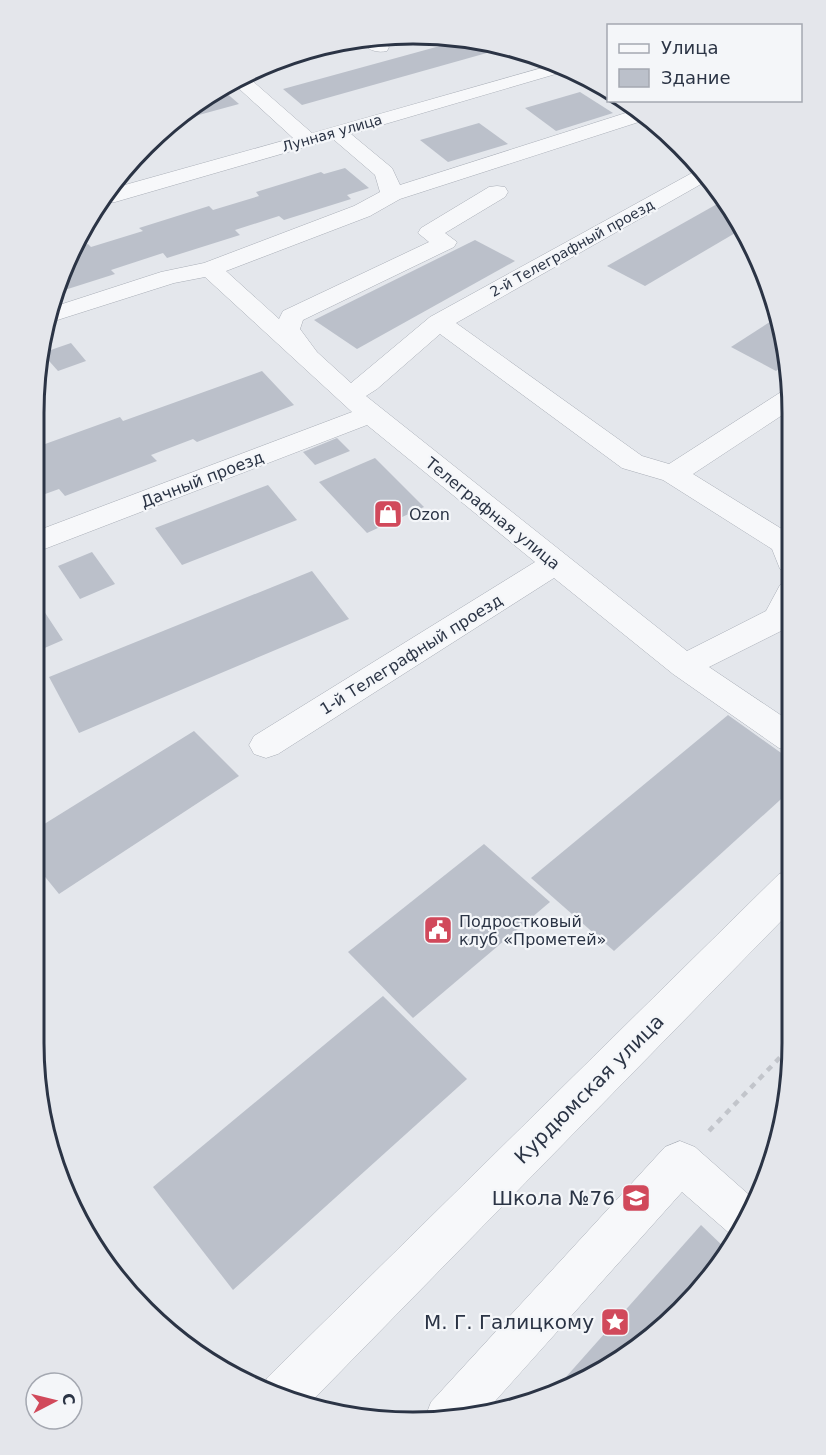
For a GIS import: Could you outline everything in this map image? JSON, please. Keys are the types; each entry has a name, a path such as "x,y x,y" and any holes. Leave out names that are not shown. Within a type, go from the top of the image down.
{"street":[{"name":"Лунная улица","path":"117,193 551,71"},
{"path":"245,85 308,139"},
{"path":"57,313 169,277 210,269 362,211 392,194 633,117"},
{"path":"336,132 385,172 392,194"},
{"name":"2-й Телеграфный проезд","path":"349,395 368,384 439,322 697,177"},
{"path":"317,366 288,330 292,316 446,242 429,232 497,192"},
{"name":"Телеграфная улица","path":"210,269 370,414 684,666 782,733"},
{"path":"439,322 632,462 673,474 782,542"},
{"path":"673,474 782,403"},
{"name":"Дачный проезд","path":"44,539 370,414"},
{"name":"1-й Телеграфный проезд","path":"266,745 556,563"},
{"path":"684,666 778,619 782,611"},
{"name":"Курдюмская улица","path":"289,1390 782,895"},
{"path":"458,1408 680,1162 739,1215"}],"path":[{"path":"680,1162 782,1055"}],"building":[{"path":"444,45 490,52 302,105 283,89"},
{"path":"580,92 613,113 556,131 525,108"},
{"path":"227,94 239,104 193,117"},
{"path":"479,123 508,144 448,162 420,140"},
{"path":"345,168 369,188 347,195 351,199 284,220 279,216 235,230 240,235 167,258 163,253 111,270 115,274 65,290 84,245 88,244 91,247 143,231 139,228 209,206 213,210 259,196 256,192 321,172 324,174"},
{"path":"717,204 735,233 645,286 607,266"},
{"path":"475,240 515,261 357,349 314,320"},
{"path":"771,321 779,369 776,371 731,347"},
{"path":"71,343 86,361 58,371 48,360 49,350"},
{"path":"262,371 294,405 197,442 193,439 151,455 157,461 65,496 59,489 44,494 44,444 120,417 123,421"},
{"path":"337,438 350,451 315,465 303,452"},
{"path":"375,458 424,507 367,533 319,482"},
{"path":"268,485 297,520 182,565 155,528"},
{"path":"92,552 115,584 80,599 58,566"},
{"path":"312,571 349,619 79,733 49,677"},
{"path":"44,611 63,640 44,648"},
{"path":"728,715 782,754 782,798 614,951 531,878"},
{"path":"194,731 239,776 59,894 44,876 44,824"},
{"path":"484,844 550,902 413,1018 348,952"},
{"path":"383,996 467,1079 233,1290 153,1187"},
{"path":"701,1225 721,1245 691,1286 657,1320 598,1362 565,1378"}],"place":[{"name":"Ozon","path":"388,514"},
{"name":"Подростковый клуб «Прометей»","path":"438,930"},
{"name":"Школа №76","path":"636,1198"},
{"name":"М. Г. Галицкому","path":"615,1322"}]}
